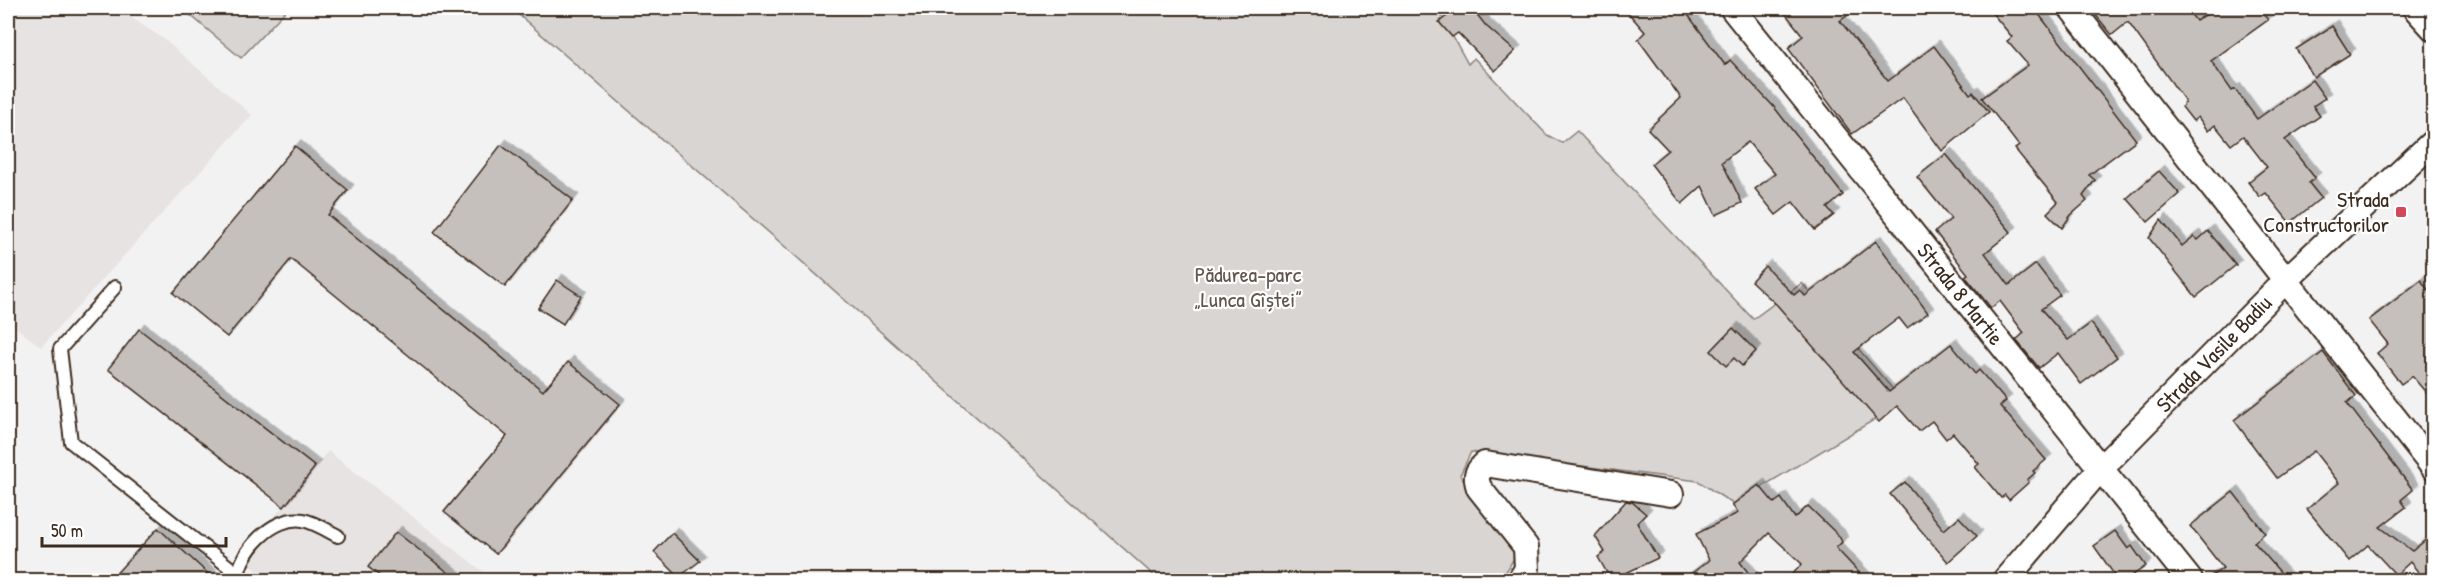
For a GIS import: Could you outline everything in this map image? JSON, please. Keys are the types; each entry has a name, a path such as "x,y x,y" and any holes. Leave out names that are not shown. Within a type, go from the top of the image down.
{"street":[{"name":"Strada 8 Martie","path":"1732,8 2190,580"},
{"path":"2072,8 2433,468"},
{"path":"2415,8 2433,29"},
{"name":"Strada Vasile Badiu","path":"2005,580 2100,469 2285,281 2433,141"},
{"path":"1520,580 1527,569 1526,547 1479,488 1475,478 1485,464 1671,494"},
{"path":"2166,549 2170,580"}],"lane":[{"path":"115,287 60,349 71,442 238,577 258,539 281,523 303,520 338,536"}],"shaded area":[{"path":"8,8 117,8 165,40 252,115 41,347 8,321"},
{"path":"328,451 494,580 268,580 237,553 266,527"}],"green space":[{"path":"182,8 288,8 241,58"},
{"name":"Pădurea-parc „Lunca Gîștei”","path":"511,8 1437,8 1468,64 1474,58 1547,135 1562,143 1577,131 1753,319 1802,283 1904,402 1733,504 1698,481 1471,452 1460,475 1519,550 1501,580 1159,580 782,244"}],"building":[{"path":"1458,8 1472,8 1486,26 1515,51 1495,71 1458,33 1452,37 1439,22"},
{"path":"1624,8 1683,8 1725,65 1730,60 1774,107 1843,195 1827,208 1834,215 1815,230 1793,202 1776,215 1755,189 1775,174 1748,142 1722,162 1742,203 1716,215 1702,186 1682,204 1651,164 1668,150 1648,129 1681,98 1638,39 1645,32"},
{"path":"1781,8 1857,8 1840,21 1888,81 1934,46 1970,94 1973,92 1989,112 1942,151 1903,98 1852,134 1788,48 1803,36"},
{"path":"1988,8 2034,8 2136,140 2089,175 2095,180 2083,196 2087,201 2071,215 2062,228 2047,213 2058,202 2015,149 2019,146 1982,98 2028,65 2007,41 2012,37"},
{"path":"2090,8 2186,8 2196,21 2216,8 2259,8 2268,20 2211,61 2232,91 2235,89 2257,119 2312,80 2325,98 2313,106 2320,116 2285,140 2315,178 2309,183 2321,198 2290,223 2266,193 2260,197 2248,182 2267,167 2243,136 2231,145 2215,125 2208,131 2198,117 2193,121 2182,107 2185,101 2128,22 2112,35"},
{"path":"2332,26 2350,54 2314,77 2296,49"},
{"path":"501,145 573,200 505,287 434,232"},
{"path":"295,146 348,190 328,215 543,391 568,362 620,404 496,554 444,512 507,436 291,259 227,337 173,293"},
{"path":"1946,154 2011,232 1985,253 2009,285 2036,264 2060,295 2041,309 2068,340 2091,323 2117,357 2081,384 2058,353 2039,368 2016,340 2024,333 2000,301 1991,308 1965,276 1968,274 1935,232 1951,219 1917,177"},
{"path":"2159,171 2180,194 2148,222 2127,198"},
{"path":"2161,220 2182,246 2194,236 2198,240 2208,231 2236,265 2196,297 2149,238"},
{"path":"1876,241 1928,313 1907,328 1899,318 1854,352 1889,392 1951,344 1975,374 1979,370 2006,401 2000,406 2046,460 2033,471 2035,473 2027,480 2029,482 2009,500 2005,495 2001,498 1975,467 1979,464 1953,433 1946,439 1932,421 1919,431 1897,406 1879,422 1777,305 1751,281 1765,266 1794,295 1800,290 1805,296"},
{"path":"557,280 581,296 563,324 538,308"},
{"path":"2421,280 2433,297 2433,401 2412,376 2401,384 2377,353 2388,344 2369,320"},
{"path":"1733,328 1756,351 1742,366 1734,358 1726,366 1711,351"},
{"path":"139,329 315,467 284,507 108,369"},
{"path":"2323,352 2356,396 2347,403 2413,490 2401,500 2406,507 2380,527 2412,551 2433,534 2433,580 2425,580 2410,562 2396,575 2368,545 2349,561 2307,509 2339,483 2314,451 2277,478 2234,420"},
{"path":"1905,482 1944,530 1959,517 1977,536 1948,562 1890,494"},
{"path":"1759,485 1774,503 1781,498 1795,518 1808,506 1839,536 1842,542 1836,548 1866,580 1787,580 1802,564 1769,533 1740,562 1754,580 1683,580 1709,560 1696,534 1738,513 1732,505"},
{"path":"2233,492 2265,533 2254,542 2287,580 2206,580 2223,568 2190,526"},
{"path":"1626,501 1632,502 1646,514 1637,523 1658,558 1611,580 1598,557 1605,552 1595,536"},
{"path":"158,528 215,580 110,580"},
{"path":"2115,531 2128,549 2132,546 2146,566 2126,580 2118,580 2094,546"},
{"path":"396,532 458,580 385,580 368,567"},
{"path":"672,533 700,561 679,577 654,552"}],"place":[{"name":"Strada Constructorilor","path":"2401,212"}]}
